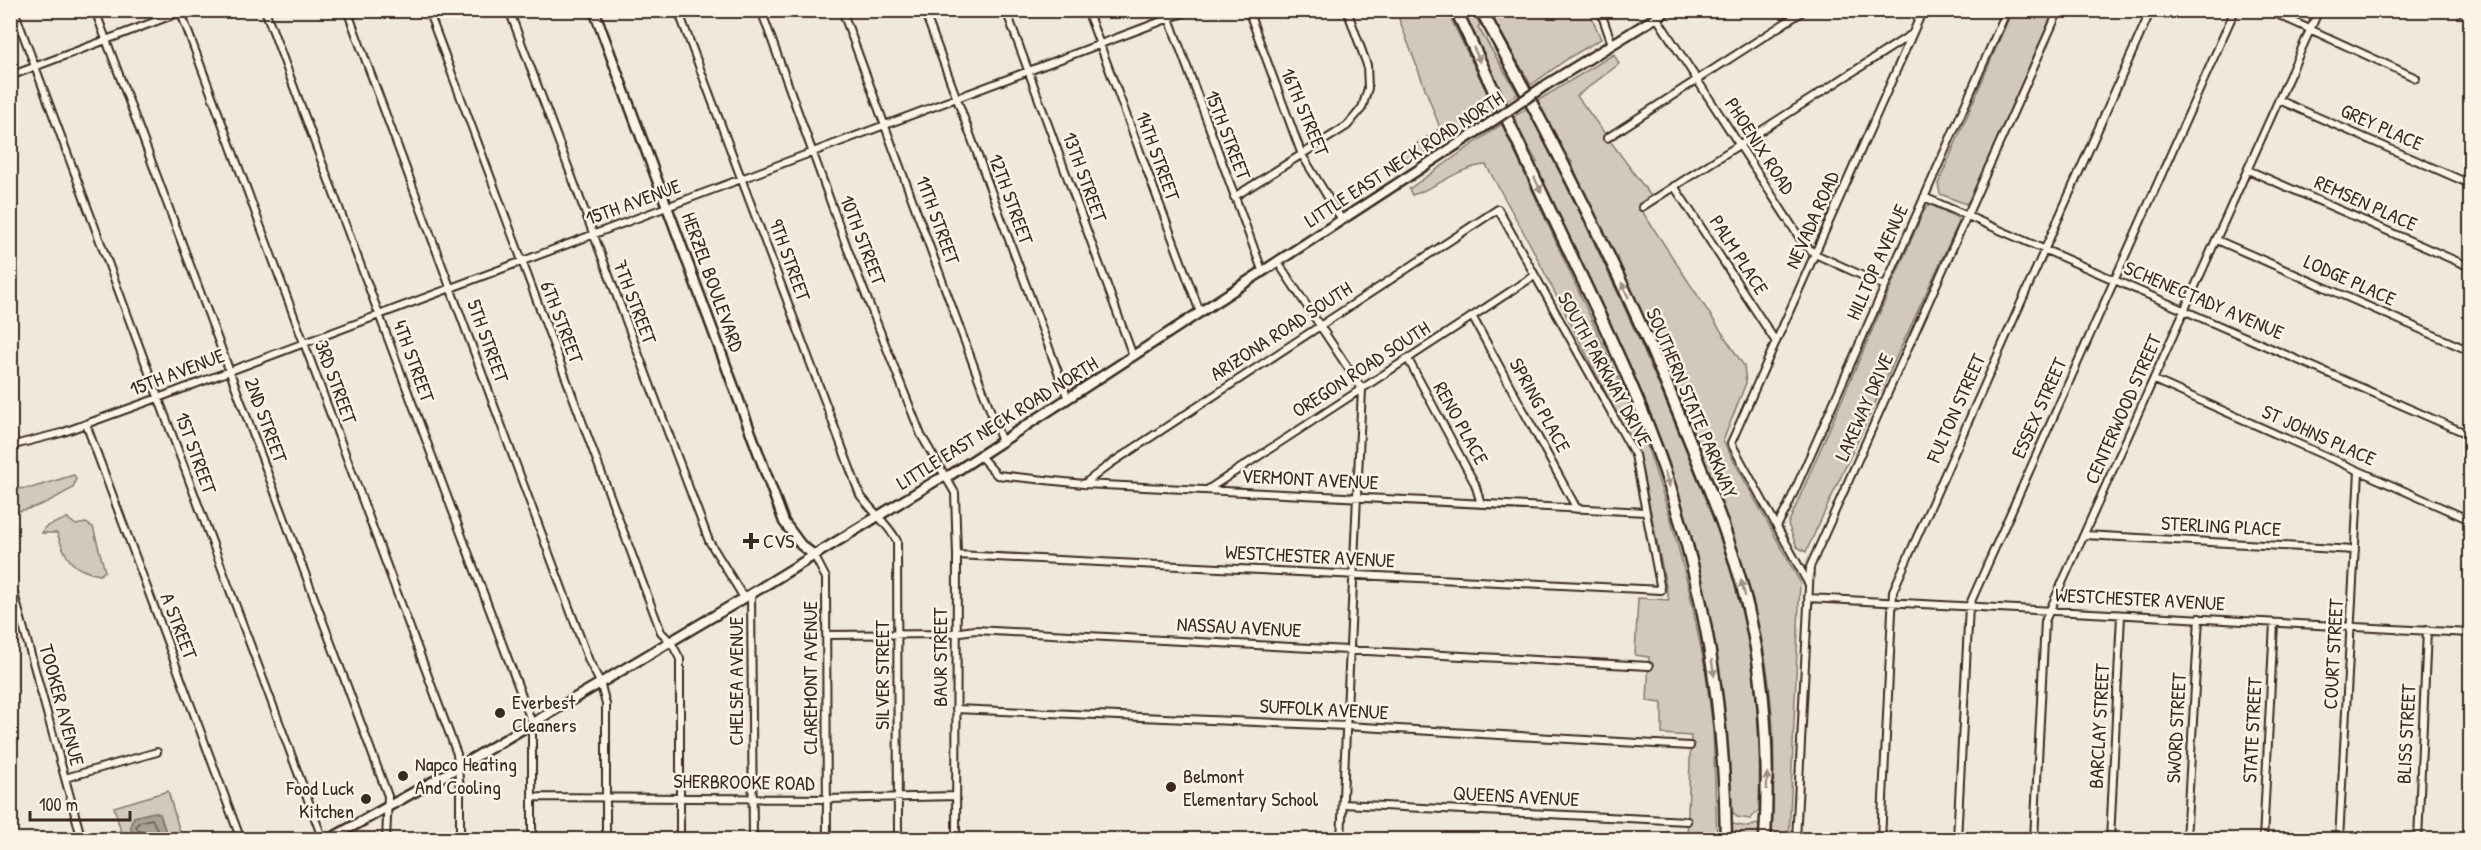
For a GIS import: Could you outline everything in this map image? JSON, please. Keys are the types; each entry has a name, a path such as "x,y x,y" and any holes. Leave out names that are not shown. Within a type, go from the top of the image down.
{"highway":[{"path":"1456,10 1622,363 1647,422 1669,485 1694,574 1712,664 1723,755 1726,840"},
{"name":"SOUTHERN STATE PARKWAY","path":"1481,10 1556,149 1614,266 1675,403 1728,540 1749,611 1762,684 1767,756 1765,840"}],"main road":[{"name":"HERZEL BOULEVARD","path":"594,10 784,522 801,545 814,555"},
{"name":"LITTLE EAST NECK ROAD NORTH","path":"328,840 671,642 980,456 1546,85 1668,10"}],"street":[{"name":"1ST STREET","path":"14,10 323,840"},
{"name":"2ND STREET","path":"95,10 388,796 386,840"},
{"name":"4TH STREET","path":"265,10 532,723"},
{"name":"5TH STREET","path":"347,10 589,661 600,682 606,704 606,840"},
{"name":"6TH STREET","path":"428,10 662,632 671,642 680,659 680,840"},
{"name":"7TH STREET","path":"509,10 709,540 748,596"},
{"name":"9TH STREET","path":"678,10 860,495 878,518"},
{"name":"10TH STREET","path":"761,10 921,435 945,477"},
{"name":"11TH STREET","path":"842,10 1002,442"},
{"name":"12TH STREET","path":"924,10 1068,399"},
{"name":"13TH STREET","path":"1006,10 1133,356"},
{"name":"14TH STREET","path":"1087,10 1200,312"},
{"name":"15TH STREET","path":"1166,10 1262,270"},
{"name":"15TH AVENUE","path":"10,446 86,424 158,398 1191,10"},
{"name":"16TH STREET","path":"1248,10 1302,155 1342,220"},
{"path":"1234,197 1347,126 1356,117 1366,98 1369,78 1367,65 1347,10"},
{"path":"1600,10 1612,44"},
{"path":"1607,138 1805,10"},
{"name":"NEVADA ROAD","path":"1777,526 1731,443 1923,10"},
{"name":"HILLTOP AVENUE","path":"1777,526 1787,508 2007,10"},
{"name":"LAKEWAY DRIVE","path":"1796,840 1810,567 2059,10"},
{"name":"FULTON STREET","path":"1881,840 1892,613 1890,601 1893,591 2151,10"},
{"name":"ESSEX STREET","path":"1957,840 1969,606 2235,10"},
{"path":"2268,10 2416,78"},
{"name":"CENTERWOOD STREET","path":"2034,840 2045,621 2319,10"},
{"path":"2456,10 2470,16"},
{"path":"10,76 183,11"},
{"name":"3RD STREET","path":"183,11 453,743 459,766 460,840"},
{"name":"PHOENIX ROAD","path":"1657,18 1803,243 1815,254 1885,286"},
{"path":"1642,207 1913,33"},
{"name":"GREY PLACE","path":"2279,100 2470,184"},
{"name":"REMSEN PLACE","path":"2248,170 2470,267"},
{"name":"PALM PLACE","path":"1674,186 1776,342"},
{"name":"SCHENECTADY AVENUE","path":"1924,197 2470,435"},
{"name":"SOUTH PARKWAY DRIVE","path":"1498,209 1635,454 1661,590"},
{"name":"ARIZONA ROAD SOUTH","path":"1084,484 1110,464 1498,209"},
{"name":"LODGE PLACE","path":"2217,240 2470,351"},
{"path":"1277,261 1318,326 1362,388 1341,840"},
{"name":"OREGON ROAD SOUTH","path":"1207,490 1534,276"},
{"name":"SPRING PLACE","path":"1472,316 1577,509"},
{"name":"RENO PLACE","path":"1408,359 1476,484 1481,504"},
{"name":"ST JOHNS PLACE","path":"2154,380 2470,520"},
{"name":"A STREET","path":"86,424 241,840"},
{"name":"VERMONT AVENUE","path":"980,456 998,475 1084,484 1646,512"},
{"name":"COURT STREET","path":"2339,840 2359,471"},
{"name":"BAUR STREET","path":"945,477 955,493 957,555 956,840"},
{"name":"SILVER STREET","path":"878,518 890,527 897,541 898,840"},
{"path":"1777,526 1808,583"},
{"name":"STERLING PLACE","path":"2085,535 2355,550"},
{"name":"CLAREMONT AVENUE","path":"814,555 826,578 826,840"},
{"name":"WESTCHESTER AVENUE","path":"957,555 1661,590"},
{"name":"TOOKER AVENUE","path":"10,579 82,840"},
{"name":"CHELSEA AVENUE","path":"748,596 753,840"},
{"name":"WESTCHESTER AVENUE","path":"1808,598 2470,633"},
{"name":"BARCLAY STREET","path":"2110,840 2121,615"},
{"name":"SWORD STREET","path":"2186,840 2199,618"},
{"name":"STATE STREET","path":"2263,840 2274,623"},
{"name":"NASSAU AVENUE","path":"827,634 945,634 975,630 1649,666"},
{"name":"BLISS STREET","path":"2418,840 2427,630"},
{"name":"SUFFOLK AVENUE","path":"956,709 1346,726 1690,746"},
{"path":"532,723 532,840"},
{"path":"65,778 157,752"},
{"name":"SHERBROOKE ROAD","path":"532,797 827,799 956,796"},
{"name":"QUEENS AVENUE","path":"1343,804 1687,821"}],"shaded area":[{"path":"1396,11 1447,11 1495,109 1390,174 1382,167 1440,128"},
{"path":"1461,11 1473,11 1480,25 1478,27 1518,94 1505,102 1483,51 1481,52"},
{"path":"1489,11 1557,11 1563,15 1560,11 1589,11 1601,39 1570,57 1531,85"},
{"path":"2012,11 2054,11 1972,197 1966,204 1940,194 1938,184"},
{"path":"1614,54 1619,64 1577,96 1656,203 1642,211 1744,366 1746,383 1723,441 1800,582 1789,839 1771,839 1774,771 1771,703 1762,642 1747,582 1690,428 1657,352 1569,164 1572,162 1565,154 1537,101"},
{"path":"1527,108 1648,359 1709,508 1739,594 1752,664 1757,712 1759,810 1750,819 1737,817 1731,810 1722,692 1700,569 1687,522 1637,382 1534,163 1537,162 1512,118"},
{"path":"1502,124 1621,384 1648,449 1670,516 1689,589 1705,668 1713,729 1717,839 1687,839 1691,736 1662,734 1662,703 1647,701 1649,657 1635,655 1638,598 1669,600 1640,460 1529,242 1486,165 1467,169 1412,195 1409,189"},
{"path":"1931,205 1958,218 1959,222 1806,552 1797,547 1788,524 1926,206"},
{"path":"74,475 76,479 73,488 36,507 11,512 11,489 31,488"},
{"path":"67,518 76,525 86,523 93,527 105,571 100,575 76,567 67,557 57,533 42,533 45,527"},
{"path":"168,791 182,839 168,839 160,814 141,837 148,839 123,839 114,807"},
{"path":"1733,824 1748,827 1757,824 1759,826 1758,839 1731,839"}],"water":[{"path":"154,812 160,814 168,839 147,839 131,830 134,817"}],"place":[{"name":"CVS","path":"751,541"},
{"name":"Everbest Cleaners","path":"500,713"},
{"name":"Napco Heating And Cooling","path":"403,776"},
{"name":"Belmont Elementary School","path":"1171,787"},
{"name":"Food Luck Kitchen","path":"366,799"}]}
